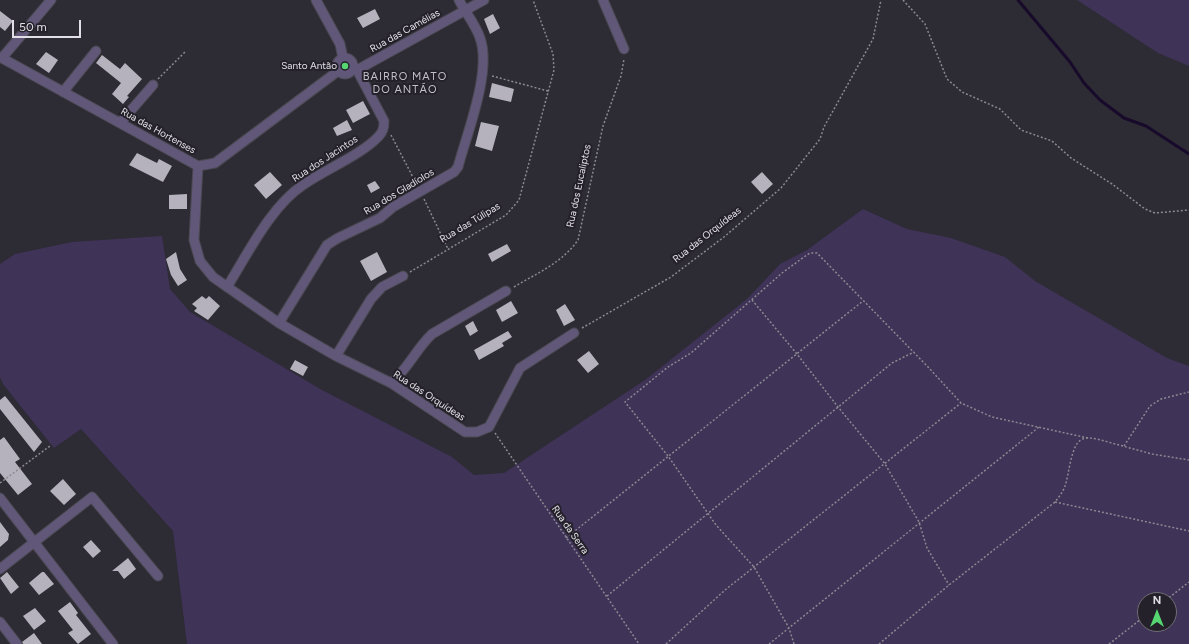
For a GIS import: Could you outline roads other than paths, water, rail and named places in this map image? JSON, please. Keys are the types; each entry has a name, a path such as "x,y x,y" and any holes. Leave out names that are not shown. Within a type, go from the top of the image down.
{"street":[{"path":"1,58 51,0"},
{"path":"316,0 340,44 343,58"},
{"name":"Rua dos Gladíolos","path":"279,323 327,245 338,238 380,218 393,207 454,172 458,167 481,84 484,58 480,38 459,0"},
{"name":"Rua das Camélias","path":"355,70 484,0"},
{"path":"603,0 624,49"},
{"path":"63,92 96,51"},
{"name":"Rua das Hortenses","path":"1,58 198,166 215,163 338,71"},
{"path":"343,58 352,61 355,70 348,74 343,74 338,71 336,66 338,61 343,58"},
{"name":"Rua dos Jacintos","path":"226,288 281,204 301,186 378,138 384,129 384,121 355,70"},
{"path":"120,123 153,85"},
{"name":"Rua das Orquídeas","path":"198,166 194,240 200,261 213,277 226,288 279,323 336,356 391,383 466,432 477,432 486,428 496,415 502,399 520,368 574,333"},
{"path":"336,356 371,299 382,287 403,276"},
{"path":"391,383 406,370 425,340 432,334 506,291"},
{"path":"0,569 92,497 158,576"},
{"path":"0,498 112,644"},
{"path":"0,622 16,644"}],"waterway":[{"path":"1018,0 1070,62 1084,83 1100,100 1124,118 1146,126 1189,154"}],"place":[{"name":"Santo Antão","path":"345,66"}],"district":[{"name":"BAIRRO MATO DO ANTÃO","path":"405,83"}]}
